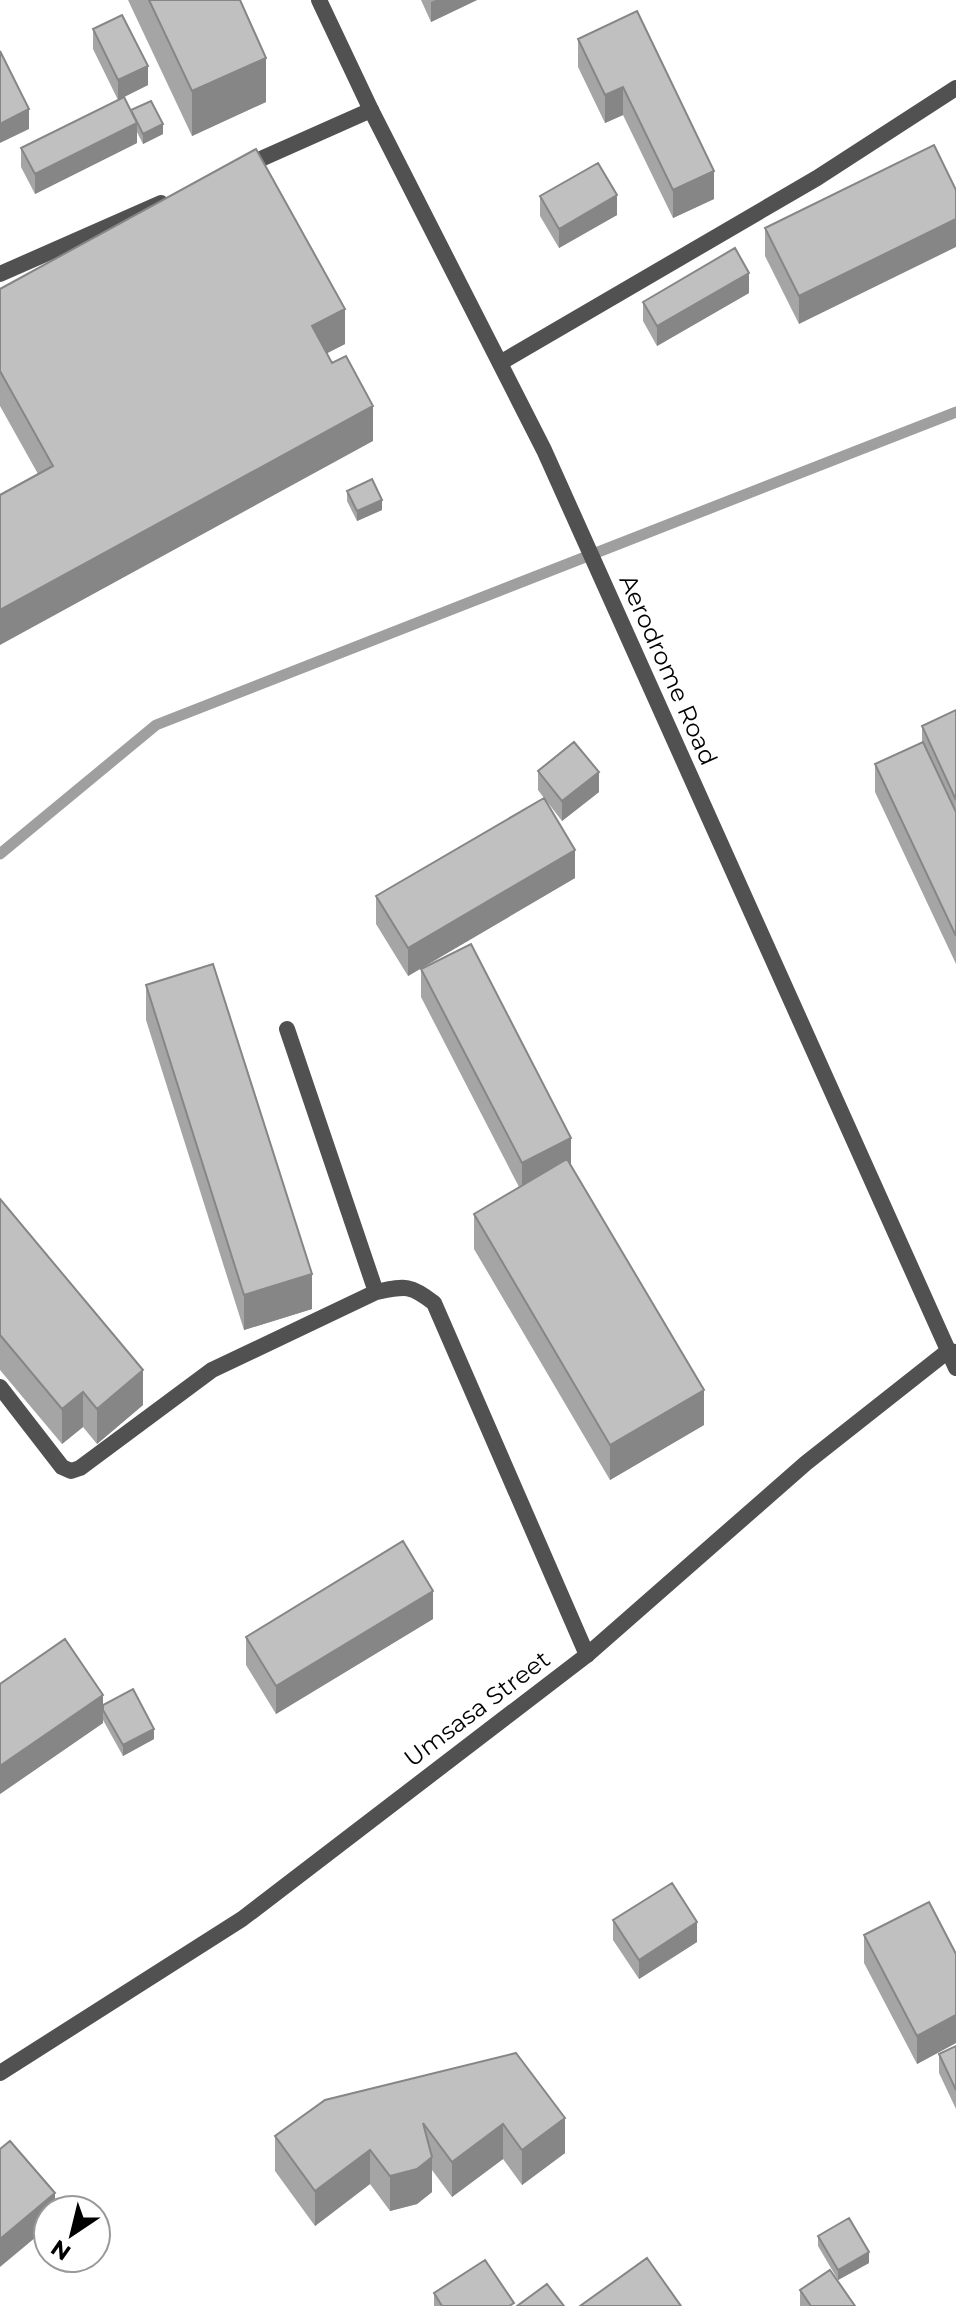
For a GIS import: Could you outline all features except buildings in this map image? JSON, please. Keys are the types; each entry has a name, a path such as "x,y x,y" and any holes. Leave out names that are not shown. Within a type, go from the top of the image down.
{"street":[{"name":"Aerodrome Road","path":"319,0 371,110 544,450 952,1352 956,1368"},
{"path":"500,363 817,178 956,88"},
{"path":"228,173 371,110"},
{"path":"0,274 171,198"},
{"path":"287,1029 376,1292"},
{"path":"0,1387 62,1467 71,1471 80,1468 212,1370 376,1292 399,1287 418,1290 434,1303 587,1655"},
{"name":"Umsasa Street","path":"0,2073 242,1919 587,1655 806,1463 952,1352"}],"waterway":[{"path":"0,854 156,725 956,412"}]}
